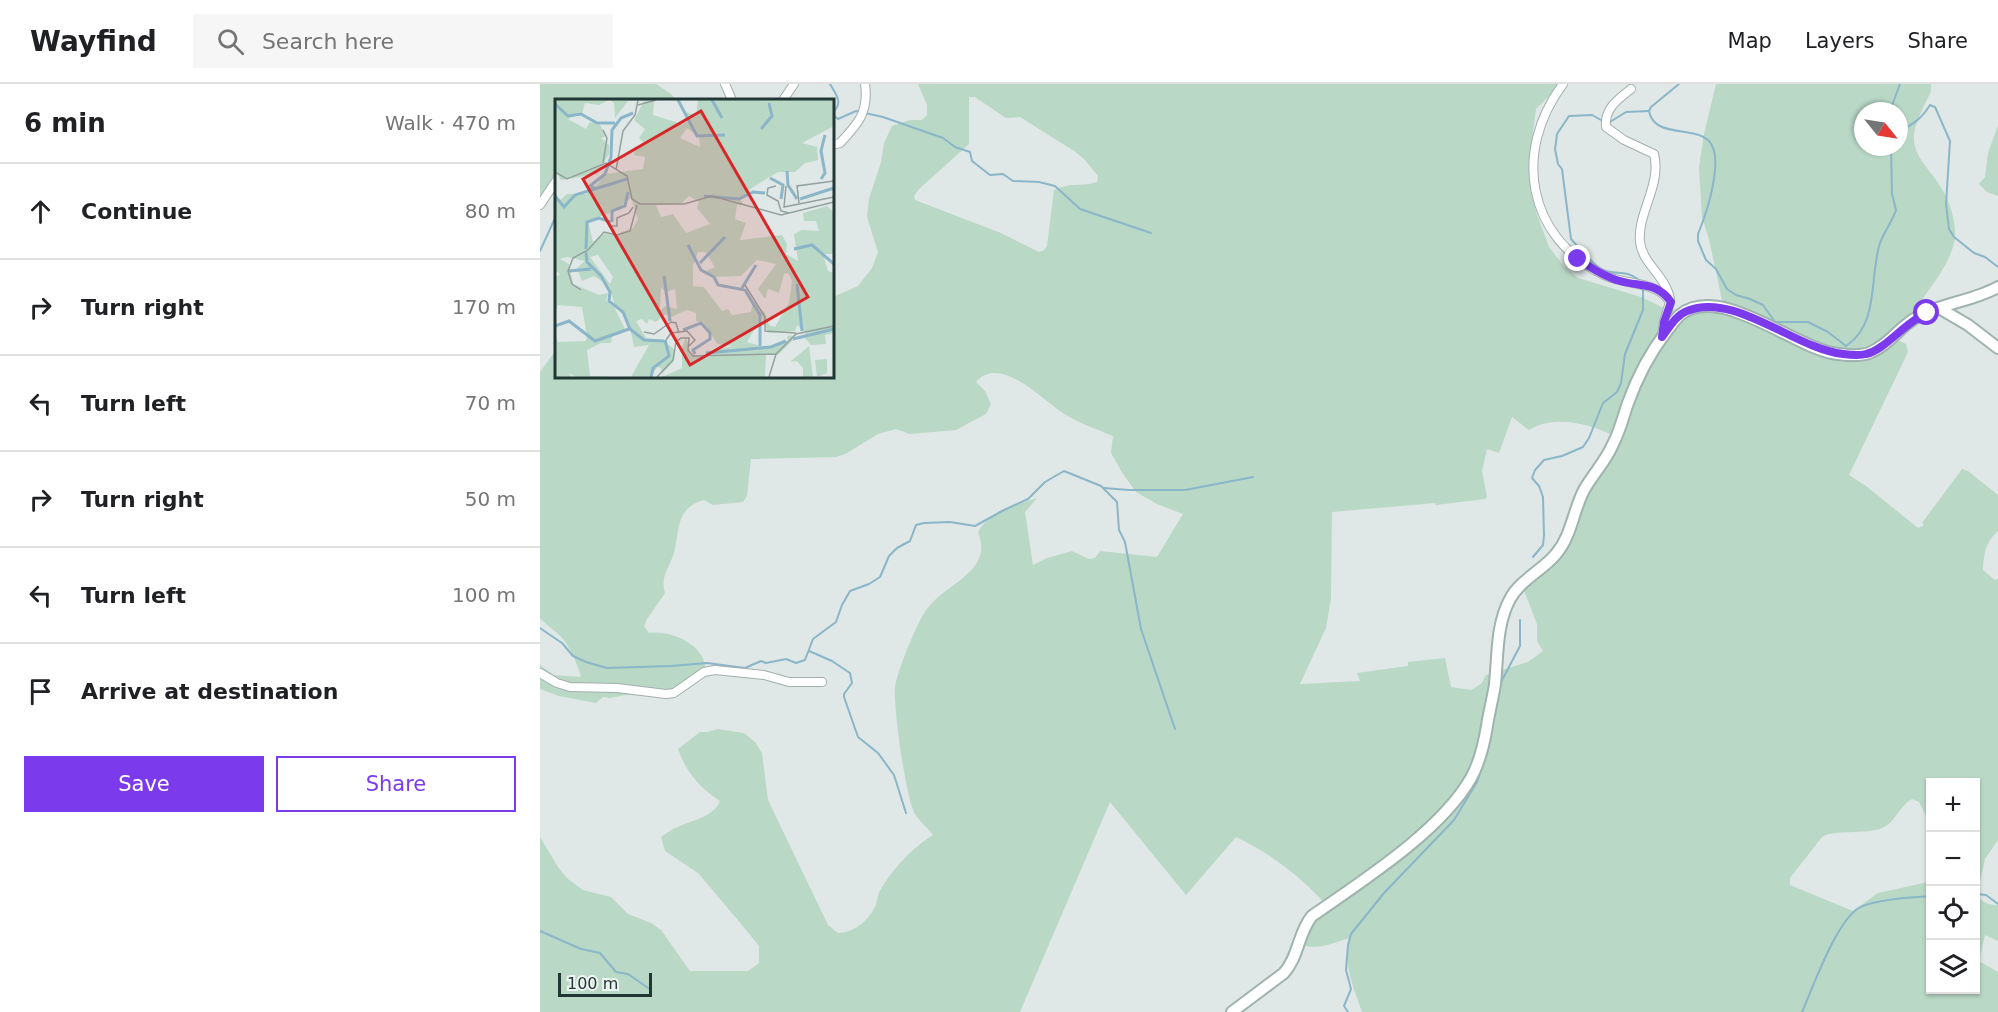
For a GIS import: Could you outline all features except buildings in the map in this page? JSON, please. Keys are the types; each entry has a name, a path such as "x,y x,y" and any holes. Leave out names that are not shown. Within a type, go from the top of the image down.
{"street":[{"path":"725,84 732,99"},
{"path":"784,99 794,84"},
{"path":"834,144 840,143 861,118 866,105 865,84"},
{"path":"1563,84 1552,99 1542,120 1534,158 1535,190 1542,216 1564,246 1591,268 1621,281 1657,289 1665,293 1671,302"},
{"path":"1631,89 1610,108 1605,118 1606,127 1624,140 1654,154 1656,163 1654,176 1640,230 1640,242 1643,252 1665,283 1671,302 1662,337"},
{"path":"540,205 555,182"},
{"path":"1232,1012 1290,967 1306,924 1312,916 1440,818 1470,779 1481,755 1485,738 1495,682 1498,638 1506,608 1515,592 1546,565 1564,543 1584,490 1613,444 1636,384 1662,337 1680,315 1698,308 1719,307 1743,313 1804,343 1829,352 1867,354 1880,348 1911,321 1998,287"},
{"path":"1940,308 1968,325 1998,348"},
{"path":"540,673 557,683 570,687 617,688 666,694 675,693 704,672 715,670 764,675 789,682 822,682"}],"green space":[{"path":"540,84 656,84 675,99 555,99 555,175 540,200"},
{"path":"918,84 1561,84 1536,109 1530,155 1530,188 1549,247 1562,264 1578,278 1641,297 1664,308 1674,310 1702,305 1723,305 1702,217 1699,167 1716,84 1931,84 1931,91 1915,129 1915,147 1948,200 1955,238 1950,254 1933,285 1898,331 1895,339 1906,344 1908,352 1849,475 1918,528 1924,525 1922,523 1962,469 1968,471 1998,495 1998,531 1986,549 1983,570 1995,580 1998,579 1998,840 1985,859 1980,882 1980,778 1926,778 1926,816 1919,802 1912,799 1891,822 1882,828 1842,832 1822,837 1790,878 1790,885 1853,911 1878,893 1926,882 1926,994 1980,994 1980,962 1998,972 1998,1012 1362,1012 1348,966 1350,938 1318,947 1298,943 1302,931 1328,907 1297,876 1236,837 1186,895 1110,802 1020,1012 540,1012 540,837 568,879 583,890 611,897 628,914 651,923 661,930 690,971 748,971 759,963 759,946 698,873 665,851 661,837 713,811 720,801 694,779 678,749 700,732 718,729 744,733 755,742 762,753 768,800 828,925 838,933 849,931 864,921 872,912 880,891 897,866 933,835 917,817 911,805 901,752 895,687 908,647 926,610 937,598 969,573 977,563 981,550 978,532 983,525 1003,510 1037,498 1025,512 1033,565 1047,558 1072,551 1089,559 1095,558 1100,551 1157,557 1183,514 1157,504 1136,492 1111,453 1113,436 1069,417 1008,376 997,373 986,375 976,382 985,391 991,404 986,414 956,430 910,434 896,429 878,434 837,457 751,459 747,496 743,502 713,505 704,500 688,508 680,521 674,553 664,577 665,593 644,626 649,633 668,634 686,641 700,654 704,662 706,672 678,696 626,695 603,697 596,703 559,696 540,689 540,665 554,675 581,677 565,642 540,618 540,372 555,351 555,378 834,378 834,297 858,286 872,268 878,252 867,217 869,199 881,162 884,143 892,126 910,120 922,120 927,115 927,105","holes":["969,97 975,97 1006,118 1020,117 1074,151 1098,176 1097,182 1054,190 1047,246 1044,250 1039,252 1001,233 915,200 914,196 919,189 969,144","1512,417 1529,430 1539,425 1562,422 1596,428 1617,437 1574,504 1563,535 1541,571 1523,588 1537,624 1537,641 1543,651 1528,662 1486,675 1481,684 1471,690 1451,687 1445,658 1408,662 1408,666 1357,673 1360,681 1300,684 1326,628 1331,598 1332,512 1435,503 1436,505 1485,499 1487,497 1482,471 1487,449 1499,453"]},
{"path":"1998,125 1998,196 1987,192 1979,184 1985,177 1988,153"},
{"path":"1980,899 1991,905 1998,905 1998,941 1985,935 1980,957"}],"waterway":[{"path":"830,84 838,103 834,112"},
{"path":"1649,111 1679,84"},
{"path":"1893,102 1900,84"},
{"path":"1908,126 1917,121 1930,105 1935,107 1950,141 1946,204 1949,229 1954,237 1974,253 1985,257 1998,267"},
{"path":"834,116 838,119 856,111 883,117 943,138 955,147 970,152 972,161 990,175 1003,174 1013,181 1039,182 1055,186 1080,209 1151,233"},
{"path":"1649,111 1652,119 1658,125 1701,136 1708,140 1713,148 1715,159 1713,186 1698,234 1698,241 1706,260 1716,269 1727,289 1736,295 1763,305 1775,322 1808,322 1828,332 1846,346 1857,337 1869,312 1880,243 1896,210 1892,194 1891,156"},
{"path":"1610,122 1626,112 1649,111"},
{"path":"1601,120 1592,115 1569,116 1557,134 1555,149 1558,164 1562,169 1571,239 1599,268 1608,272 1625,273 1640,281"},
{"path":"540,251 555,218"},
{"path":"1533,557 1543,545 1544,536 1543,497 1539,486 1532,478 1535,470 1544,460 1562,456 1583,447 1603,403 1617,392 1621,383 1625,354 1643,310 1643,288"},
{"path":"540,628 562,643 573,656 607,668 707,663 745,668 761,661 766,663 786,659 796,663 805,660 813,639 836,622 850,591 880,577 889,556 897,548 910,541 916,525 950,522 975,526 1028,499 1045,482 1064,471 1101,486 1117,502 1119,530 1125,542 1141,629 1175,729"},
{"path":"1104,488 1185,490 1253,477"},
{"path":"1500,684 1520,646 1520,620"},
{"path":"809,651 832,661 850,673 852,683 844,697 858,737 878,753 894,775 906,813"},
{"path":"1348,1012 1344,1006 1351,989 1346,970 1351,934 1384,893 1454,820 1477,782 1485,757"},
{"path":"1980,894 1986,895 1998,904"},
{"path":"1802,1012 1833,942 1840,929 1857,909 1882,901 1926,896"},
{"path":"540,931 581,949 600,953 616,972 628,974 651,990"}],"route":[{"path":"1578,259 1607,276 1665,293 1671,302 1662,337 1680,315 1698,308 1713,307 1743,313 1804,343 1829,352 1867,354 1880,348 1911,321 1927,313"}]}
